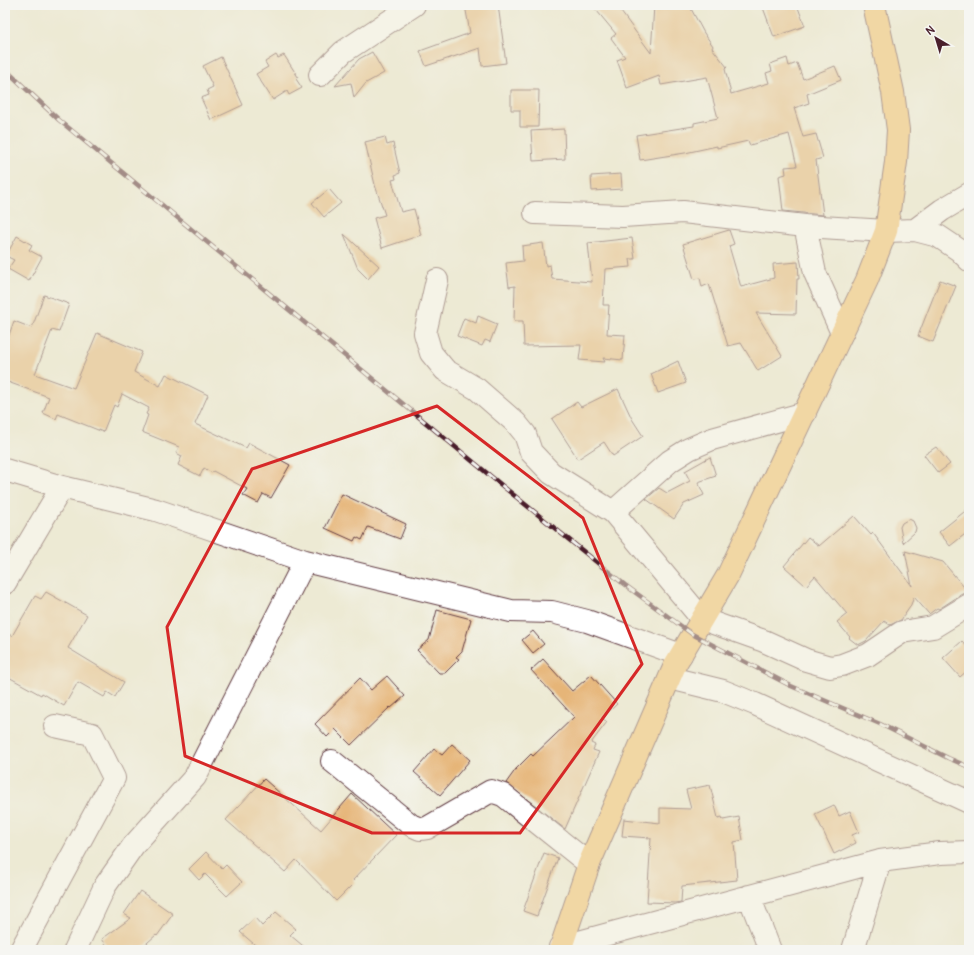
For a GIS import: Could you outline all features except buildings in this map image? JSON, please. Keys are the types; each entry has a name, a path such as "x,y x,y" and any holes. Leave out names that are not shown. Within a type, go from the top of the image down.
{"main road":[{"path":"560,949 588,864 670,678 681,655 728,575 867,280 886,231 896,162 898,130 892,92 874,5"}],"street":[{"path":"320,75 343,52 414,5"},
{"path":"916,230 942,210 969,194"},
{"path":"535,213 623,216 683,212 805,226 886,231 916,230 938,236 959,250 969,260"},
{"path":"805,226 814,273 842,333"},
{"path":"437,280 425,333 431,353 445,370 477,389 516,423 525,434 531,452 551,473 613,512 702,619 764,641 806,660 830,668 842,666 868,655 902,632 933,626 969,605"},
{"path":"613,512 670,461 689,449 712,439 805,413"},
{"path":"5,470 62,487 156,510 305,561 511,611 552,612 587,621 681,655"},
{"path":"5,583 62,487"},
{"path":"74,950 105,886 134,846 195,777 305,561"},
{"path":"670,678 724,691 969,802"},
{"path":"21,950 114,778 92,734 54,726"},
{"path":"332,761 411,825 420,829 427,828 491,791 503,795 588,864"},
{"path":"560,949 880,861 940,852 969,852"},
{"path":"853,950 880,861"},
{"path":"749,896 770,950"}],"highlighted area":[{"path":"437,406 583,518 642,664 520,833 372,833 185,756 167,627 252,469"}],"railway":[{"path":"5,69 59,120 505,488 625,585 692,634 791,686 880,724 969,767"}]}
